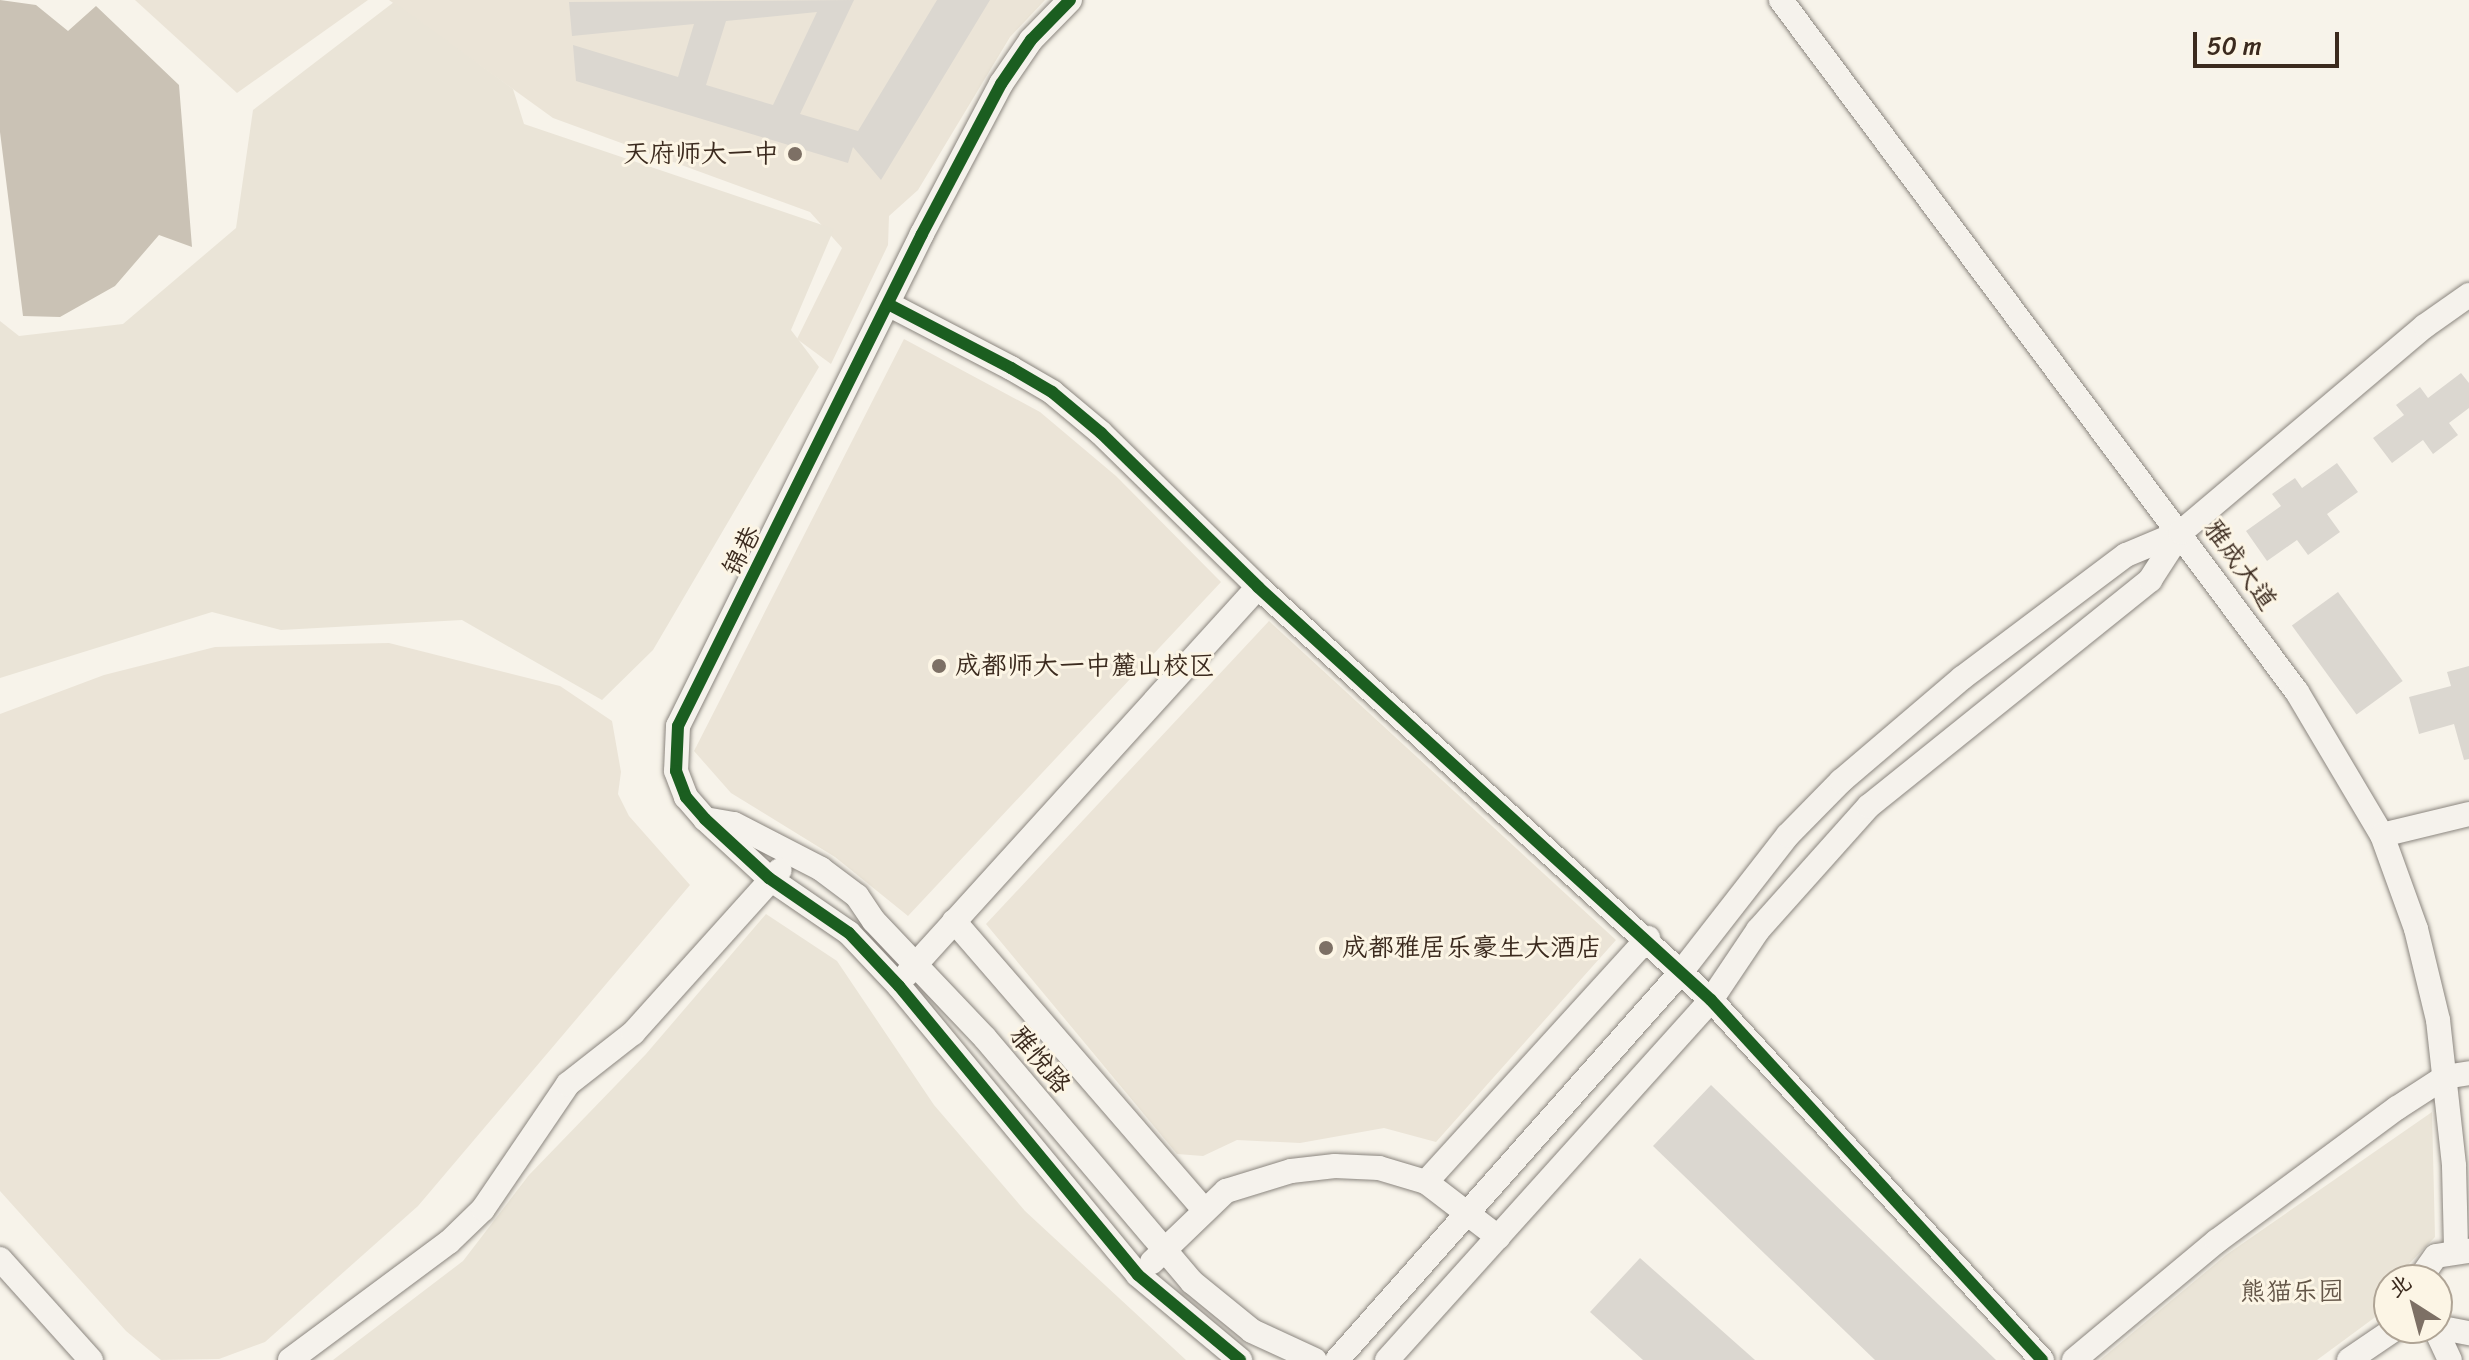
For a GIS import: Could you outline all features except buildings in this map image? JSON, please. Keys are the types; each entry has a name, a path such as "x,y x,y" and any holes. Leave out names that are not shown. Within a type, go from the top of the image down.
{"street":[{"name":"锦巷","path":"1070,0 1031,40 1001,84 888,304 678,726 679,784 705,819 769,878 849,933 899,986 1138,1275 1240,1360"},
{"name":"雅成大道","path":"1781,0 2181,532 2297,692 2382,835 2416,929 2438,1020 2457,1075 2462,1250 2436,1256 2430,1264"},
{"path":"1387,1360 1711,1000 1758,930 1869,806 2150,580 2181,532 2401,345 2469,295"},
{"path":"888,304 1052,392 1258,587 1682,971 2042,1360"},
{"path":"1337,1360 1470,1215 1682,971 1788,835 1895,732 2126,555 2181,532"},
{"path":"899,986 914,964 1258,587"},
{"path":"2382,835 2469,814"},
{"name":"雅悦路","path":"705,819 734,824 798,857 857,896 914,964 985,1038 1162,1251 1222,1311 1252,1331 1315,1360"},
{"path":"290,1360 449,1242 483,1209 568,1084 661,1005 769,878 798,857"},
{"path":"954,921 1204,1210"},
{"path":"1426,1182 1648,938"},
{"path":"2074,1360 2217,1241 2457,1075"},
{"path":"1138,1275 1226,1191 1291,1171 1379,1168 1426,1182 1498,1237"},
{"path":"0,1259 91,1360"},
{"path":"2349,1360 2373,1344"}],"shaded area":[{"path":"0,0 36,5 68,31 96,6 179,85 192,247 159,235 115,286 60,317 23,316 0,132"},
{"path":"135,0 368,0 237,93"},
{"name":"天府师大一中","path":"389,0 1045,0 1010,37 918,190 889,216 888,245 831,364 797,339 842,248 810,212 553,118"},
{"name":"成都师大一中麓山校区","path":"904,339 1040,412 1116,476 1221,582 908,916 835,857 731,793 694,751"},
{"path":"1269,621 1616,940 1436,1142 1384,1128 1300,1143 1237,1140 1203,1156 1177,1154 986,924"},
{"path":"389,643 560,686 612,721 621,772 618,794 629,816 690,885 418,1206 265,1342 219,1359 161,1360 126,1331 0,1191 0,714 104,675 215,647"}],"green space":[{"path":"394,2 513,89 524,124 834,229 791,330 819,367 653,650 602,700 462,620 281,630 212,612 0,678 0,321 19,336 123,324 236,228 253,110"},
{"path":"766,914 837,961 934,1105 1025,1211 1186,1360 333,1360 463,1261 529,1175 646,1054"},
{"name":"熊猫乐园","path":"2432,1112 2435,1237 2409,1264 2373,1264 2373,1319 2317,1360 2100,1360 2226,1255"}],"cycle path":[{"path":"1070,0 1031,40 1001,84 922,234 678,726 676,771 686,797 705,819 769,878 849,933 899,986 1138,1275 1240,1360"},
{"path":"888,304 1052,392 1101,433 1258,587 1711,1000 2042,1360"}],"place":[{"name":"天府师大一中","path":"795,154"},
{"name":"成都师大一中麓山校区","path":"939,666"},
{"name":"成都雅居乐豪生大酒店","path":"1326,948"}]}
